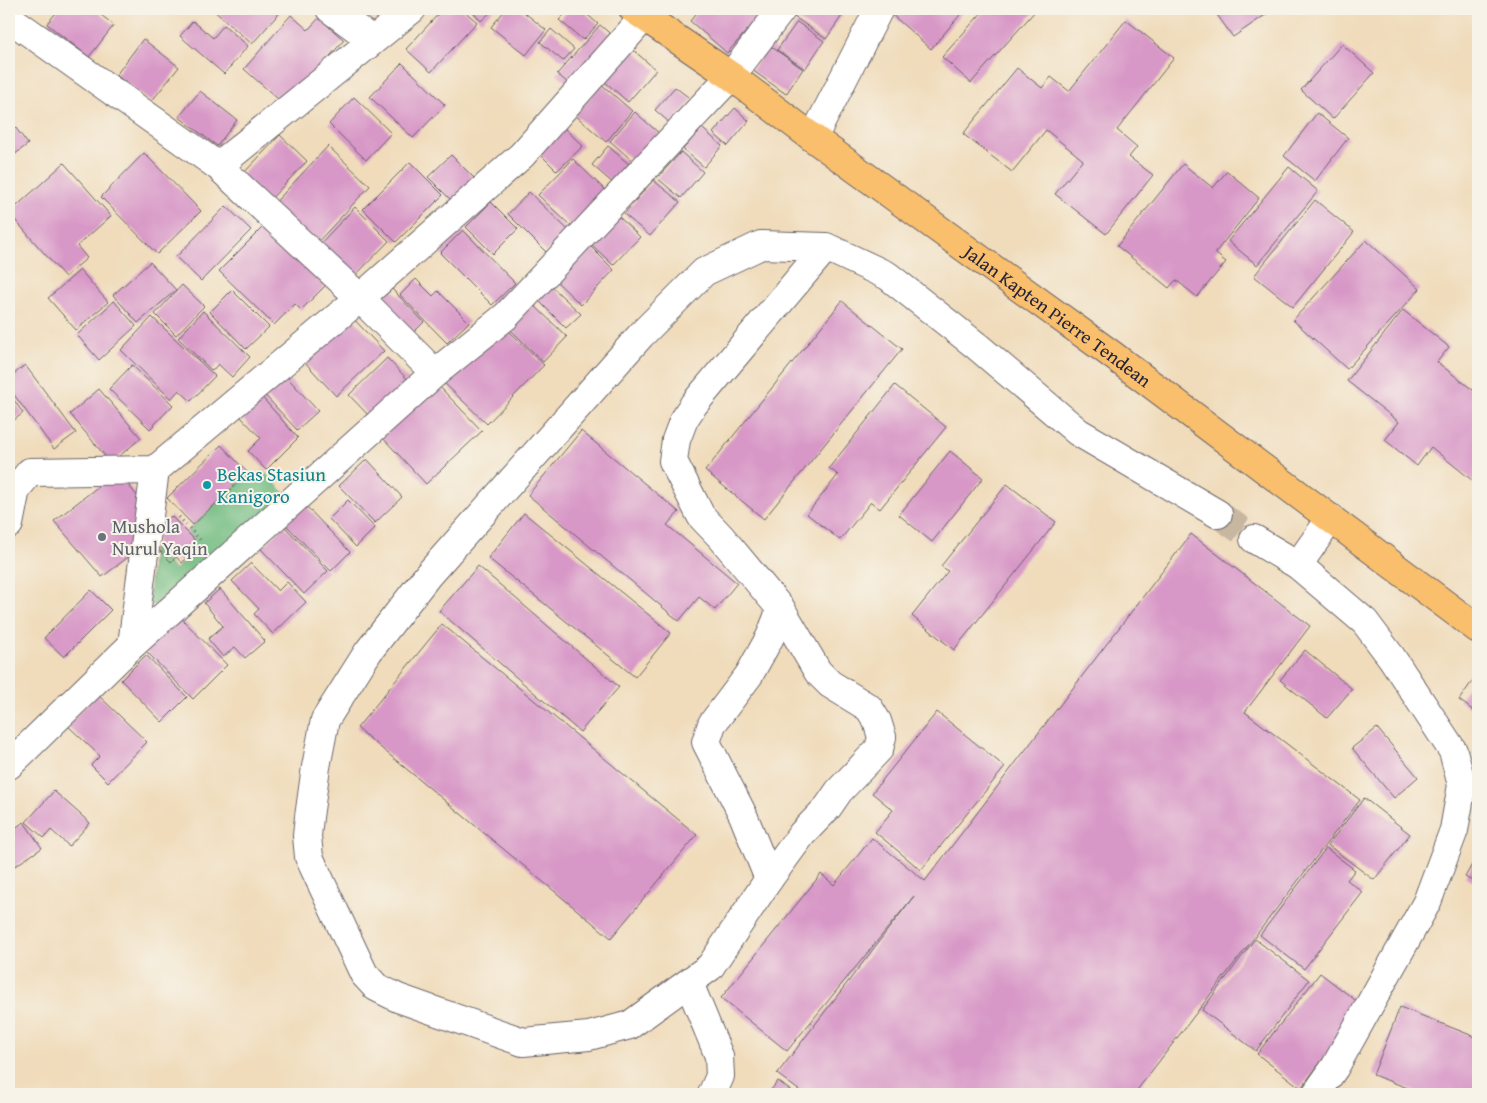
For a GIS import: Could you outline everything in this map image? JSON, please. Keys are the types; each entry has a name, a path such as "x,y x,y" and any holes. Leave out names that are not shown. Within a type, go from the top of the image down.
{"main road":[{"name":"Jalan Kapten Pierre Tendean","path":"639,13 731,76 813,138 1119,360 1478,629"}],"street":[{"path":"330,9 372,40"},
{"path":"218,166 412,9"},
{"path":"9,765 132,645 435,373 506,316 731,76 782,9"},
{"path":"813,138 879,9"},
{"path":"132,645 154,480 522,155 639,13"},
{"path":"9,18 218,166 360,298 435,373"},
{"path":"826,247 694,404 684,419 676,440 673,461 701,516 781,609 818,672 830,684 869,708 877,721 882,737 879,749 802,834 769,879 710,967 630,1025 589,1036 522,1042 398,998 376,987 364,974 309,858 308,836 316,767 325,720 368,652 428,575 641,335 704,272 761,245 826,247 888,276 978,347 1078,432 1218,514"},
{"path":"9,524 16,489 30,472 154,480"},
{"path":"1298,564 1331,518"},
{"path":"1254,539 1298,564 1365,622 1392,658 1470,775 1454,830 1426,902 1335,1067 1316,1094"},
{"path":"769,879 743,815 706,742 712,724 749,675 770,637 781,609"},
{"path":"688,983 719,1056 720,1076 712,1094"}],"path":[{"path":"154,480 223,563"}],"green space":[{"path":"263,471 289,498 159,605 149,602 153,548 175,570 192,552 194,539 187,532 248,473 254,480"}],"building":[{"path":"59,9 93,9 114,25 89,57 47,24"},
{"path":"212,9 283,9 252,44"},
{"path":"443,9 462,9 477,22 431,72 406,49"},
{"path":"470,9 494,9 481,21"},
{"path":"506,9 520,9 546,30 526,55 491,27"},
{"path":"570,9 581,9 598,24 583,40 559,20"},
{"path":"700,9 766,9 727,53 690,21"},
{"path":"793,9 846,10 826,39 790,14"},
{"path":"894,9 965,9 931,49 890,13"},
{"path":"985,9 1037,9 971,83 942,57"},
{"path":"1213,9 1274,9 1233,37"},
{"path":"291,15 308,30 319,18 344,40 286,106 244,69"},
{"path":"1126,20 1174,58 1117,130 1137,147 1129,157 1153,175 1106,234 1055,194 1083,160 1046,130 1012,172 963,134 1017,68 1042,88 1051,77 1069,91"},
{"path":"193,21 213,38 224,25 248,46 224,74 180,36"},
{"path":"797,22 824,41 805,69 777,50"},
{"path":"600,25 615,38 573,87 557,74"},
{"path":"551,29 574,49 563,61 540,42"},
{"path":"143,39 179,67 151,102 116,75"},
{"path":"1342,44 1374,73 1333,119 1301,90"},
{"path":"769,45 803,69 786,94 752,70"},
{"path":"631,48 656,70 628,102 603,80"},
{"path":"402,63 445,105 413,138 370,97"},
{"path":"601,84 632,111 606,142 575,115"},
{"path":"675,87 692,100 671,124 655,110"},
{"path":"200,91 237,120 217,146 179,117"},
{"path":"354,97 391,133 366,160 329,124"},
{"path":"735,108 749,121 728,146 713,133"},
{"path":"635,112 660,134 635,163 610,141"},
{"path":"1317,113 1348,138 1315,181 1284,156"},
{"path":"9,119 28,144 9,159"},
{"path":"562,126 583,146 557,171 537,151"},
{"path":"702,128 722,146 704,167 683,149"},
{"path":"280,135 307,161 267,203 240,177"},
{"path":"328,146 370,186 313,247 271,207"},
{"path":"608,146 638,172 622,191 592,165"},
{"path":"681,152 703,172 681,198 657,178"},
{"path":"144,153 201,211 157,254 101,197"},
{"path":"451,155 479,183 457,206 428,177"},
{"path":"573,159 606,191 572,227 538,195"},
{"path":"410,162 443,195 396,242 363,209"},
{"path":"64,163 111,216 77,246 87,258 65,277 9,213"},
{"path":"1183,164 1213,188 1227,171 1259,198 1215,253 1226,262 1197,297 1176,280 1169,288 1117,246"},
{"path":"1289,167 1318,191 1257,265 1228,241"},
{"path":"653,180 680,202 650,236 624,214"},
{"path":"529,192 568,230 546,252 508,214"},
{"path":"1315,200 1354,232 1293,307 1254,276"},
{"path":"491,202 518,229 493,254 466,227"},
{"path":"226,206 251,230 201,281 176,257"},
{"path":"355,207 389,241 350,281 316,248"},
{"path":"617,215 640,237 613,265 590,243"},
{"path":"265,225 326,285 301,310 295,304 274,325 219,271"},
{"path":"463,230 515,283 492,305 440,253"},
{"path":"1366,240 1420,289 1347,369 1293,320"},
{"path":"587,243 614,270 581,305 553,278"},
{"path":"150,262 176,290 138,323 113,295"},
{"path":"80,270 108,302 76,330 48,298"},
{"path":"416,279 433,296 438,291 469,322 447,343 400,295"},
{"path":"549,284 581,314 566,328 536,298"},
{"path":"182,285 204,306 176,335 155,314"},
{"path":"392,289 424,322 407,339 374,305"},
{"path":"232,290 269,327 246,349 210,312"},
{"path":"114,301 136,326 99,360 77,335"},
{"path":"842,301 902,349 764,519 705,471"},
{"path":"533,304 567,337 543,362 510,329"},
{"path":"1403,310 1449,347 1437,362 1478,394 1478,485 1431,447 1417,466 1385,440 1399,422 1347,381"},
{"path":"203,311 250,357 232,377 218,364 212,371 178,338"},
{"path":"349,314 384,351 336,396 301,358"},
{"path":"152,317 215,376 191,401 179,390 171,399 121,350"},
{"path":"503,325 544,365 487,424 440,379"},
{"path":"387,358 409,381 371,418 349,395"},
{"path":"25,365 76,433 54,449 9,388 9,378"},
{"path":"132,365 173,405 150,429 109,389"},
{"path":"285,375 318,411 297,430 264,394"},
{"path":"437,384 482,431 426,484 382,437"},
{"path":"895,385 946,427 880,509 871,502 840,540 807,514 838,475 829,468"},
{"path":"99,389 141,438 111,463 70,414"},
{"path":"9,393 23,413 9,424"},
{"path":"260,395 298,438 266,470 248,451 261,438 239,415"},
{"path":"581,431 679,512 667,525 737,583 715,610 699,597 679,621 528,495"},
{"name":"Bekas Stasiun Kanigoro","path":"221,445 248,473 193,525 167,498"},
{"path":"950,451 983,478 932,542 899,515"},
{"path":"367,459 402,497 375,523 339,486"},
{"name":"Mushola Nurul Yaqin","path":"122,477 146,507 135,552 102,577 54,521 109,478"},
{"path":"1007,484 1056,522 954,650 912,616 948,571 941,566"},
{"path":"348,500 375,528 356,547 329,519"},
{"path":"305,505 350,552 331,571 285,524"},
{"path":"524,513 671,633 635,677 488,558"},
{"path":"171,516 194,539 192,552 182,563 176,557 171,562 156,547 159,528"},
{"path":"284,526 328,571 304,594 261,549"},
{"path":"1191,534 1310,626 1245,712 1360,800 1134,1094 804,1094 777,1074 914,896 787,1051 721,998 821,874 834,885 872,838 925,881"},
{"path":"251,563 278,591 287,582 306,602 273,634 254,614 259,609 232,581"},
{"path":"478,566 619,687 580,732 439,611"},
{"path":"220,589 265,641 245,658 235,647 223,657 208,639 223,626 204,603"},
{"path":"91,590 111,610 64,657 44,638"},
{"path":"179,616 227,665 193,699 139,644"},
{"path":"442,624 697,835 611,938 357,728"},
{"path":"1305,650 1352,689 1327,718 1280,680"},
{"path":"146,655 187,697 162,722 121,680"},
{"path":"1478,673 1478,714 1459,700"},
{"path":"97,694 147,742 108,782 91,765 100,756 67,725"},
{"path":"937,712 1005,767 921,870 875,832 893,810 872,793"},
{"path":"1377,728 1418,777 1394,798 1352,748"},
{"path":"54,791 90,823 69,846 51,830 44,838 26,822"},
{"path":"1364,798 1410,834 1374,880 1328,845"},
{"path":"24,822 42,848 9,870 9,832"},
{"path":"1326,848 1355,870 1347,880 1363,892 1304,969 1260,935"},
{"path":"1478,854 1478,884 1465,877"},
{"path":"1255,939 1309,980 1256,1051 1202,1010"},
{"path":"1320,973 1363,1006 1301,1088 1257,1054"},
{"path":"1400,1007 1478,1038 1478,1094 1424,1094 1373,1075"},
{"path":"778,1081 795,1094 768,1094"}],"tunnel":[{"path":"1218,514 1254,539"}],"place":[{"name":"Bekas Stasiun Kanigoro","path":"207,485"},
{"name":"Mushola Nurul Yaqin","path":"102,537"}]}
